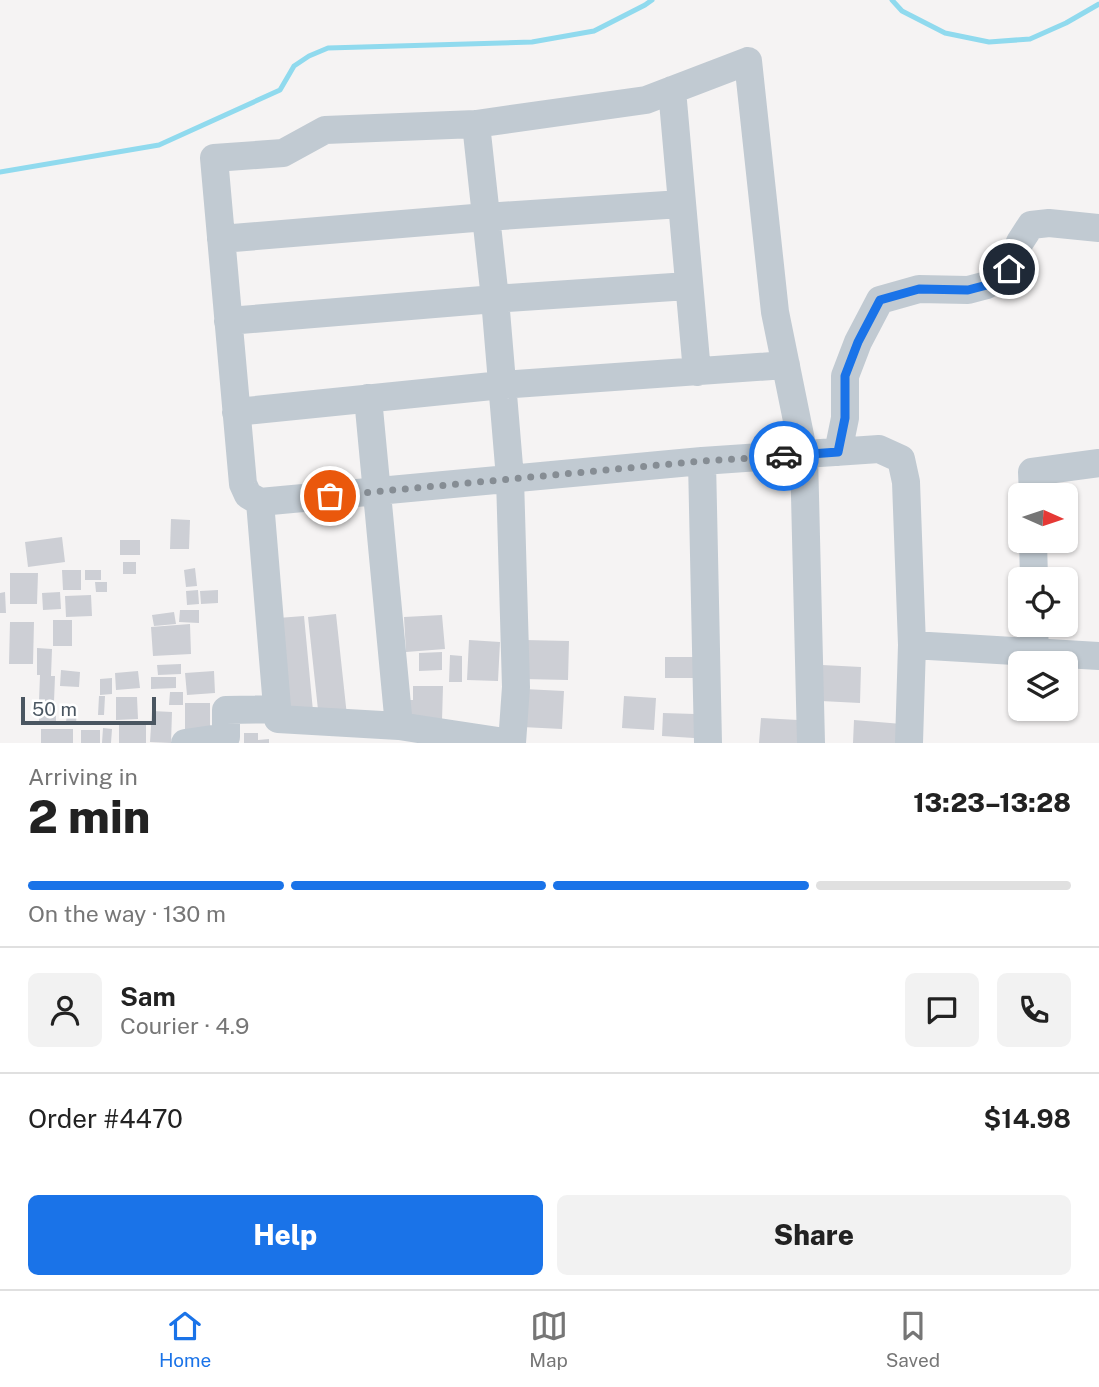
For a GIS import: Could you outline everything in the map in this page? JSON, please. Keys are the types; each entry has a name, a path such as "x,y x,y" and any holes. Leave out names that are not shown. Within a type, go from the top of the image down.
{"street":[{"path":"811,743 804,455 775,312 748,61 646,100 476,124 325,130 283,153 214,158 243,484 248,495 260,502 702,461 804,455 879,449 901,459 906,482 912,645 909,743"},
{"path":"672,90 698,372"},
{"path":"260,502 278,719 399,726 511,743 516,687 510,478 495,299 476,124"},
{"path":"221,239 681,204"},
{"path":"838,452 845,418 845,376 858,342 880,300 919,289 968,290 987,285 1009,269 1020,242 1031,225 1049,223 1099,228"},
{"path":"228,321 688,286"},
{"path":"236,412 502,385 786,365"},
{"path":"368,398 399,726"},
{"path":"702,461 708,743"},
{"path":"1032,483 1032,472 1099,463"},
{"path":"912,645 1034,638 1099,656"},
{"path":"185,743 226,737 226,710 277,709"}],"building":[{"path":"171,519 190,520 189,549 170,549"},
{"path":"62,537 65,562 28,567 25,542"},
{"path":"120,540 140,540 140,555 120,555"},
{"path":"123,562 136,562 136,574 123,574"},
{"path":"195,568 197,586 186,587 184,570"},
{"path":"62,570 81,570 81,590 63,590"},
{"path":"85,570 101,570 101,580 85,580"},
{"path":"10,573 38,573 37,604 10,604"},
{"path":"95,582 107,582 107,592 96,592"},
{"path":"198,590 199,604 187,605 186,591"},
{"path":"218,590 218,603 201,604 200,591"},
{"path":"5,592 6,613 0,613 0,593"},
{"path":"60,592 61,609 43,610 42,593"},
{"path":"91,595 92,616 66,617 65,596"},
{"path":"180,610 199,610 199,623 179,622"},
{"path":"174,612 176,624 154,626 152,615"},
{"path":"336,614 347,716 319,719 308,617"},
{"path":"442,615 445,649 406,652 404,617"},
{"path":"304,616 313,711 287,713 278,618"},
{"path":"53,620 72,620 72,646 53,646"},
{"path":"10,622 34,622 33,664 9,664"},
{"path":"190,624 191,654 153,656 151,627"},
{"path":"469,640 500,642 498,681 467,680"},
{"path":"525,640 569,641 568,680 523,679"},
{"path":"37,648 52,649 54,702 39,701"},
{"path":"442,652 442,670 419,671 419,653"},
{"path":"450,655 462,656 462,682 449,682"},
{"path":"665,657 700,657 700,678 665,678"},
{"path":"181,664 181,674 158,675 157,665"},
{"path":"822,665 861,667 860,703 821,701"},
{"path":"61,670 80,672 79,687 60,686"},
{"path":"138,671 140,688 116,690 115,673"},
{"path":"214,671 215,693 187,695 185,673"},
{"path":"151,677 176,677 176,688 151,689"},
{"path":"112,678 112,694 100,695 100,679"},
{"path":"413,686 443,686 442,721 405,720 406,700 413,700"},
{"path":"524,689 564,691 562,729 522,727"},
{"path":"170,692 183,692 183,705 169,705"},
{"path":"99,696 105,696 104,715 98,715"},
{"path":"624,696 656,698 654,730 622,728"},
{"path":"116,697 137,697 138,719 116,720"},
{"path":"185,703 210,703 210,729 185,729"},
{"path":"39,704 56,705 56,723 39,723"},
{"path":"67,709 77,710 76,723 66,723"},
{"path":"152,711 172,712 171,743 150,742"},
{"path":"663,713 695,714 694,738 662,736"},
{"path":"761,718 798,720 797,743 759,743"},
{"path":"854,720 902,724 900,743 853,743"},
{"path":"146,724 146,743 119,743 119,725"},
{"path":"103,728 112,729 111,743 102,743"},
{"path":"41,729 73,729 73,743 41,743"},
{"path":"81,730 100,730 100,743 81,743"},
{"path":"244,733 258,733 258,740 269,739 269,743 244,743"}],"waterway":[{"path":"0,172 159,145 280,90 294,66 328,48 532,42 594,31 652,0"},
{"path":"892,0 902,11 945,33 989,42 1030,39 1099,4"}],"way so far":[{"path":"330,496 702,461 784,456"}],"route":[{"path":"784,456 838,452 845,418 845,376 858,342 880,300 919,289 968,290 987,285 1009,269"}]}
